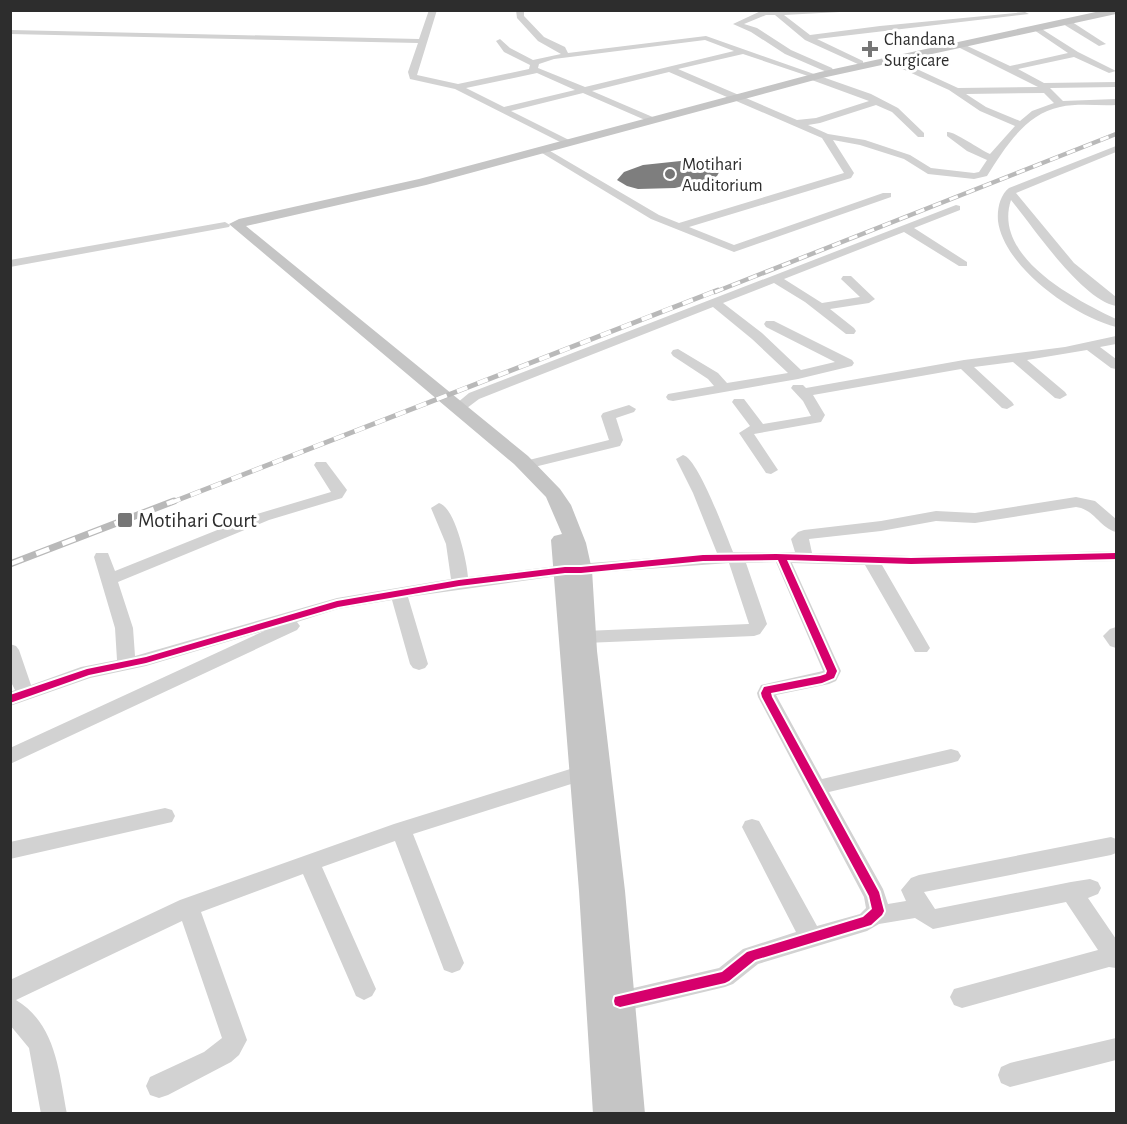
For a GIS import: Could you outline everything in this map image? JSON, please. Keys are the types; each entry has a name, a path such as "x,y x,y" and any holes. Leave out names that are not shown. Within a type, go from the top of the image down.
{"main road":[{"path":"232,223 566,142 811,76 958,45 1093,12 1116,11"},
{"path":"811,76 860,63 1066,22 1093,12"},
{"path":"232,223 360,197 566,142"},
{"path":"232,223 526,465 553,493 561,505 576,543 573,570 583,773 609,1113"},
{"path":"232,223 515,467 548,504 573,570 585,637 611,891 628,1113"}],"street":[{"path":"433,10 412,72 413,77 458,87 566,142"},
{"path":"520,10 520,16 541,39 562,49 566,55"},
{"path":"829,70 788,52 754,30 737,24 772,12 874,10"},
{"path":"772,12 808,38 860,63"},
{"path":"808,38 1022,12 1075,54 1113,71"},
{"path":"1066,22 1102,44"},
{"path":"10,32 424,41"},
{"path":"458,87 533,67 566,55 703,38 874,100 895,110 921,135"},
{"path":"500,41 507,50 533,67 649,119"},
{"path":"958,45 1045,88 1059,104"},
{"path":"503,110 743,51"},
{"path":"1008,69 1075,54"},
{"path":"890,60 956,90 983,108 1020,125"},
{"path":"668,68 826,136 862,142 907,158 928,171 979,175 985,172 991,158 1020,125 1035,113 1059,104 1116,102"},
{"path":"956,90 1116,84"},
{"path":"794,123 827,118 870,104 874,100"},
{"path":"950,134 970,149 991,158"},
{"path":"677,227 849,175 826,136"},
{"path":"1116,149 1010,192 1003,211 1003,228 1017,255 1044,282 1116,323"},
{"path":"542,150 567,163 633,206 677,227 736,249 887,195"},
{"path":"1010,192 1045,240 1071,269 1116,302"},
{"path":"458,408 474,396 956,208"},
{"path":"10,263 232,223"},
{"path":"905,228 928,240 963,264"},
{"path":"775,279 820,307 850,331"},
{"path":"820,307 869,299 847,279"},
{"path":"715,303 762,340 792,376 818,415 816,419 750,430 746,435 771,470"},
{"path":"673,397 842,366 847,362 770,324"},
{"path":"803,393 1116,340"},
{"path":"1090,346 1116,365"},
{"path":"678,353 713,376 724,388"},
{"path":"1016,357 1060,395"},
{"path":"964,364 1007,405"},
{"path":"739,402 759,429"},
{"path":"526,465 615,443 608,416 629,409"},
{"path":"585,637 756,629 758,624 731,558 683,459"},
{"path":"109,580 263,517 337,495 339,490 321,465"},
{"path":"805,558 799,539 804,535 881,526 936,516 975,518 1066,503 1090,504 1116,527"},
{"path":"439,508 451,539 460,573 459,583"},
{"path":"10,650 18,696 87,672 126,665 338,604 459,583 573,570 731,558 871,560 1116,556"},
{"path":"102,557 124,628 126,665"},
{"path":"782,558 832,671 827,677 772,688 766,693 875,896 878,905 876,915"},
{"path":"871,560 921,648"},
{"path":"398,593 419,663"},
{"path":"10,757 338,604"},
{"path":"1116,633 1112,636 1116,642"},
{"path":"815,788 951,756"},
{"path":"10,992 188,907 401,830 583,773"},
{"path":"10,851 165,816"},
{"path":"753,827 811,938"},
{"path":"401,830 452,963"},
{"path":"962,997 1116,957 1081,889 939,919 929,918 920,908 912,890 919,884 1111,846"},
{"path":"309,862 364,989"},
{"path":"159,1086 220,1056 232,1046 235,1040 188,907"},
{"path":"620,1001 721,978 729,974 746,958 867,921 876,915 920,908"},
{"path":"10,1009 30,1028 41,1045 54,1113"},
{"path":"1010,1075 1116,1049"}],"building":[{"name":"Motihari Auditorium","path":"690,160 713,162 721,169 717,176 711,179 675,188 638,189 617,180 624,172 643,165"}],"railway":[{"path":"715,292 1116,134"},
{"path":"170,503 718,290"},
{"path":"10,564 174,501"}],"cycle path":[{"path":"10,699 87,672 146,660 337,604 459,583 565,570 703,558 776,557 911,561 1116,556"},
{"path":"620,1001 725,977 751,956 867,921 878,911 875,896 767,697 768,690 822,679 830,676 832,671 782,558"}],"place":[{"name":"Chandana Surgicare","path":"870,49"},
{"name":"Motihari Auditorium","path":"670,174"},
{"name":"Motihari Court","path":"125,520"}]}
